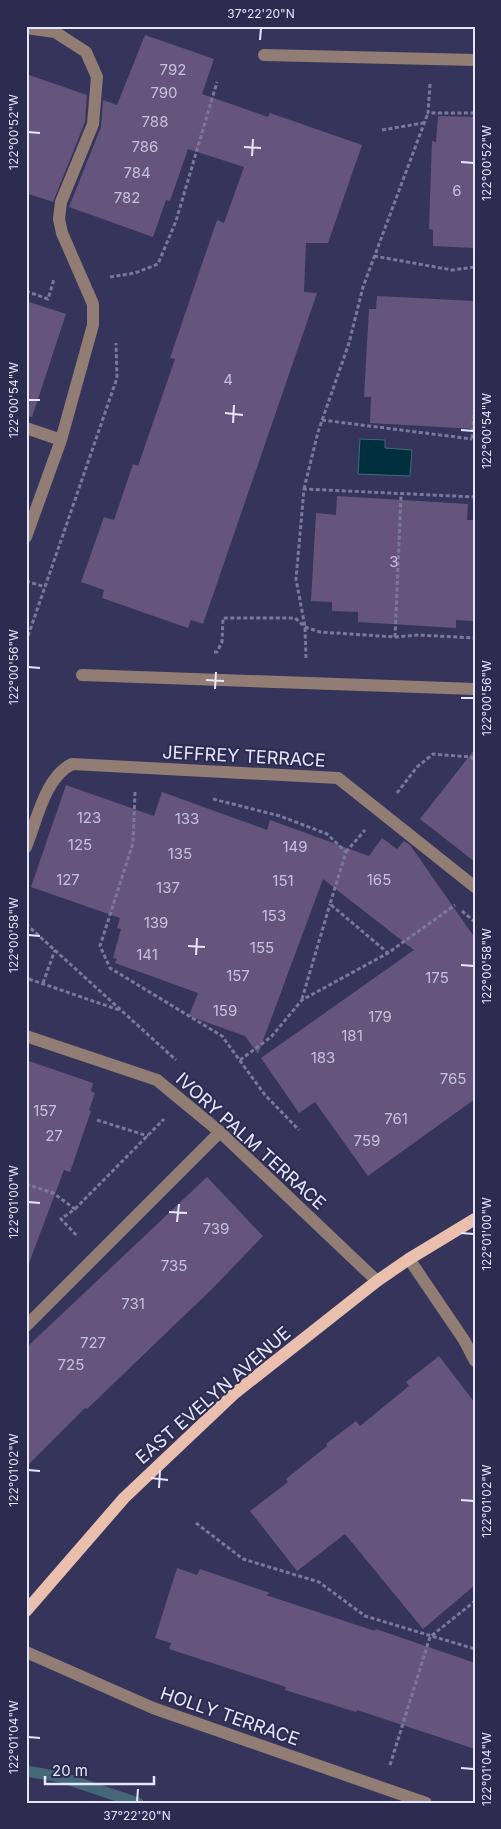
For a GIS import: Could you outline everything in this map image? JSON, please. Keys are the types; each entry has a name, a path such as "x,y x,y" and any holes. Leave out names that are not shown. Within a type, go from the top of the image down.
{"main road":[{"name":"EAST EVELYN AVENUE","path":"26,1611 131,1491 236,1393 377,1281 409,1258 475,1219"}],"street":[{"path":"26,28 56,32 86,52 97,78 93,124 61,202 59,219 62,233 93,304 93,325 61,440 26,537"},
{"path":"264,56 475,60"},
{"path":"26,428 61,440"},
{"path":"82,675 475,689"},
{"name":"JEFFREY TERRACE","path":"26,847 52,782 61,770 72,764 338,778 475,887"},
{"name":"IVORY PALM TERRACE","path":"26,1036 157,1080 220,1132 377,1281"},
{"path":"26,1326 220,1132"},
{"path":"409,1258 464,1340 475,1361"},
{"name":"HOLLY TERRACE","path":"26,1652 153,1708 426,1803"}],"path":[{"path":"307,683 305,627 296,579 304,489 322,420 349,343 374,256 428,113 432,60"},
{"path":"106,278 135,273 158,264 176,221 217,82"},
{"path":"428,113 475,113"},
{"path":"382,130 424,123"},
{"path":"374,256 452,270 475,267"},
{"path":"26,291 48,299 55,278 76,262"},
{"path":"322,420 473,439 475,402"},
{"path":"304,489 475,497"},
{"path":"395,637 401,495"},
{"path":"26,581 45,587"},
{"path":"207,652 217,652 222,642 223,618 295,618 305,627 320,632 395,637 418,634 475,638"},
{"path":"418,767 433,754 471,757 475,760"},
{"path":"130,788 135,788 133,843 100,946 110,968 222,1036 265,1095 299,1130"},
{"path":"207,798 280,816 326,834 346,852 302,1000"},
{"path":"330,904 388,953"},
{"path":"240,1060 271,1038 302,1000 388,953 454,904 475,922"},
{"path":"26,924 179,1062"},
{"path":"43,984 55,950"},
{"path":"29,979 122,1011"},
{"path":"95,1256 61,1219 75,1209 182,1100"},
{"path":"97,1120 148,1136"},
{"path":"26,1184 53,1193 75,1209"},
{"path":"196,1522 243,1559 319,1582 365,1616 475,1649"},
{"path":"383,1788 430,1637 475,1601"}],"water":[{"path":"360,439 385,440 385,448 412,450 410,476 358,474"}],"building":[{"path":"145,35 214,59 202,94 268,117 270,113 362,145 328,243 306,243 304,292 317,293 203,624 191,620 188,628 102,598 104,590 81,582 104,517 114,520 133,464 138,466 175,359 170,358 217,220 224,223 244,167 188,149 170,201 166,200 153,237 69,207 101,127 103,100 117,105"},
{"path":"26,74 87,95 85,122 53,202 26,193"},
{"path":"438,116 475,117 475,248 433,246 433,230 429,229 432,141 436,142"},
{"path":"377,296 474,301 475,429 370,423 371,397 364,397 369,309 376,309"},
{"path":"26,301 66,314 32,417 26,416"},
{"path":"337,496 468,504 467,520 475,520 475,621 456,620 456,628 358,622 358,612 332,611 332,602 311,601 316,513 336,515"},
{"path":"475,749 475,862 420,819"},
{"path":"66,785 154,816 162,792 267,830 270,820 369,856 382,838 397,849 404,841 410,845 475,938 475,1099 368,1176 315,1102 299,1113 261,1058 414,950 323,879 258,1054 245,1036 189,1016 198,993 115,963 117,959 113,958 121,929 117,928 120,918 31,887"},
{"path":"26,1060 93,1083 91,1091 95,1093 89,1110 91,1111 70,1172 64,1170 29,1263 26,1262"},
{"path":"207,1177 263,1236 213,1288 87,1409 85,1408 26,1467 26,1348"},
{"path":"439,1356 475,1403 475,1585 423,1629 345,1534 297,1571 250,1511 288,1482 286,1479 327,1446 326,1444 356,1421 360,1426 409,1386 406,1382"},
{"path":"177,1568 197,1575 200,1569 270,1593 266,1595 375,1631 376,1629 475,1663 475,1749 357,1710 356,1712 285,1690 286,1687 169,1649 171,1643 155,1638"}],"waterway":[{"path":"26,1771 61,1777 138,1803"}]}
